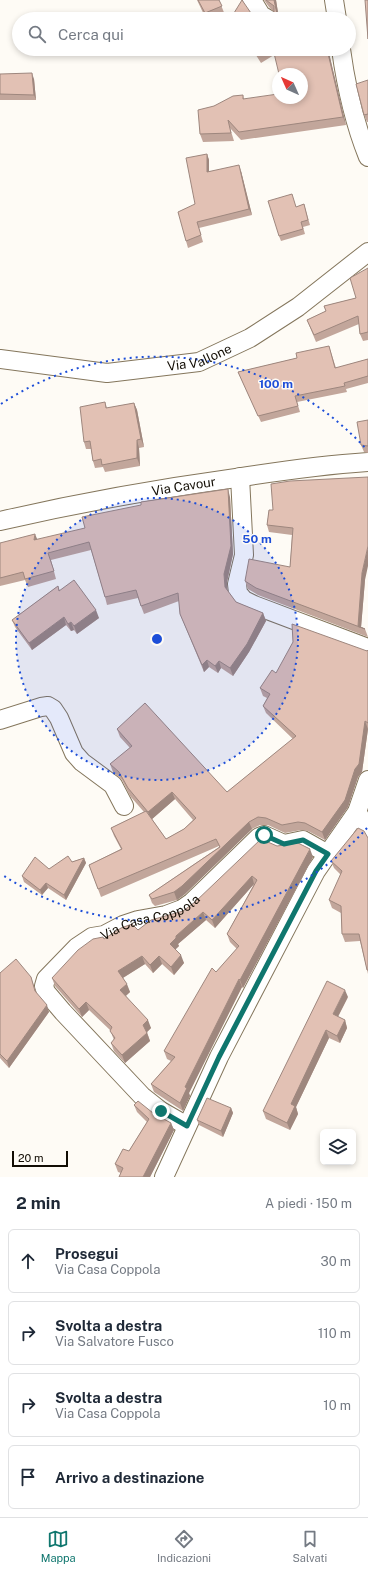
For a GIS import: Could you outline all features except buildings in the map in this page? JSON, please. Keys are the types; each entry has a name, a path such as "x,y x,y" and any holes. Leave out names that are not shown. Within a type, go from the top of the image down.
{"street":[{"path":"252,0 259,12"},
{"path":"334,0 336,12"},
{"path":"342,56 346,82 355,117 368,157"},
{"name":"Via Vallone","path":"0,359 106,372 199,362 250,338 298,307 368,252"},
{"name":"Via Cavour","path":"0,521 81,503 240,477 322,465 368,462"},
{"path":"240,477 244,555 237,584 238,593 244,600 254,605 368,648"},
{"path":"0,720 42,707 48,706 53,709 59,718 74,753 82,762 113,785 124,806"},
{"path":"164,1177 219,1057 316,871 357,812 368,780"},
{"path":"357,812 368,829"},
{"name":"Via Casa Coppola","path":"187,1126 161,1111 142,1096 46,992 44,986 46,979 77,947 92,937 104,935 123,925 138,920 166,915 182,909 192,902 259,837 264,835 284,844 303,840 328,854"}],"route":[{"path":"161,1111 187,1126 219,1057 316,871 328,854 303,840 290,844 284,844 264,835"}]}
